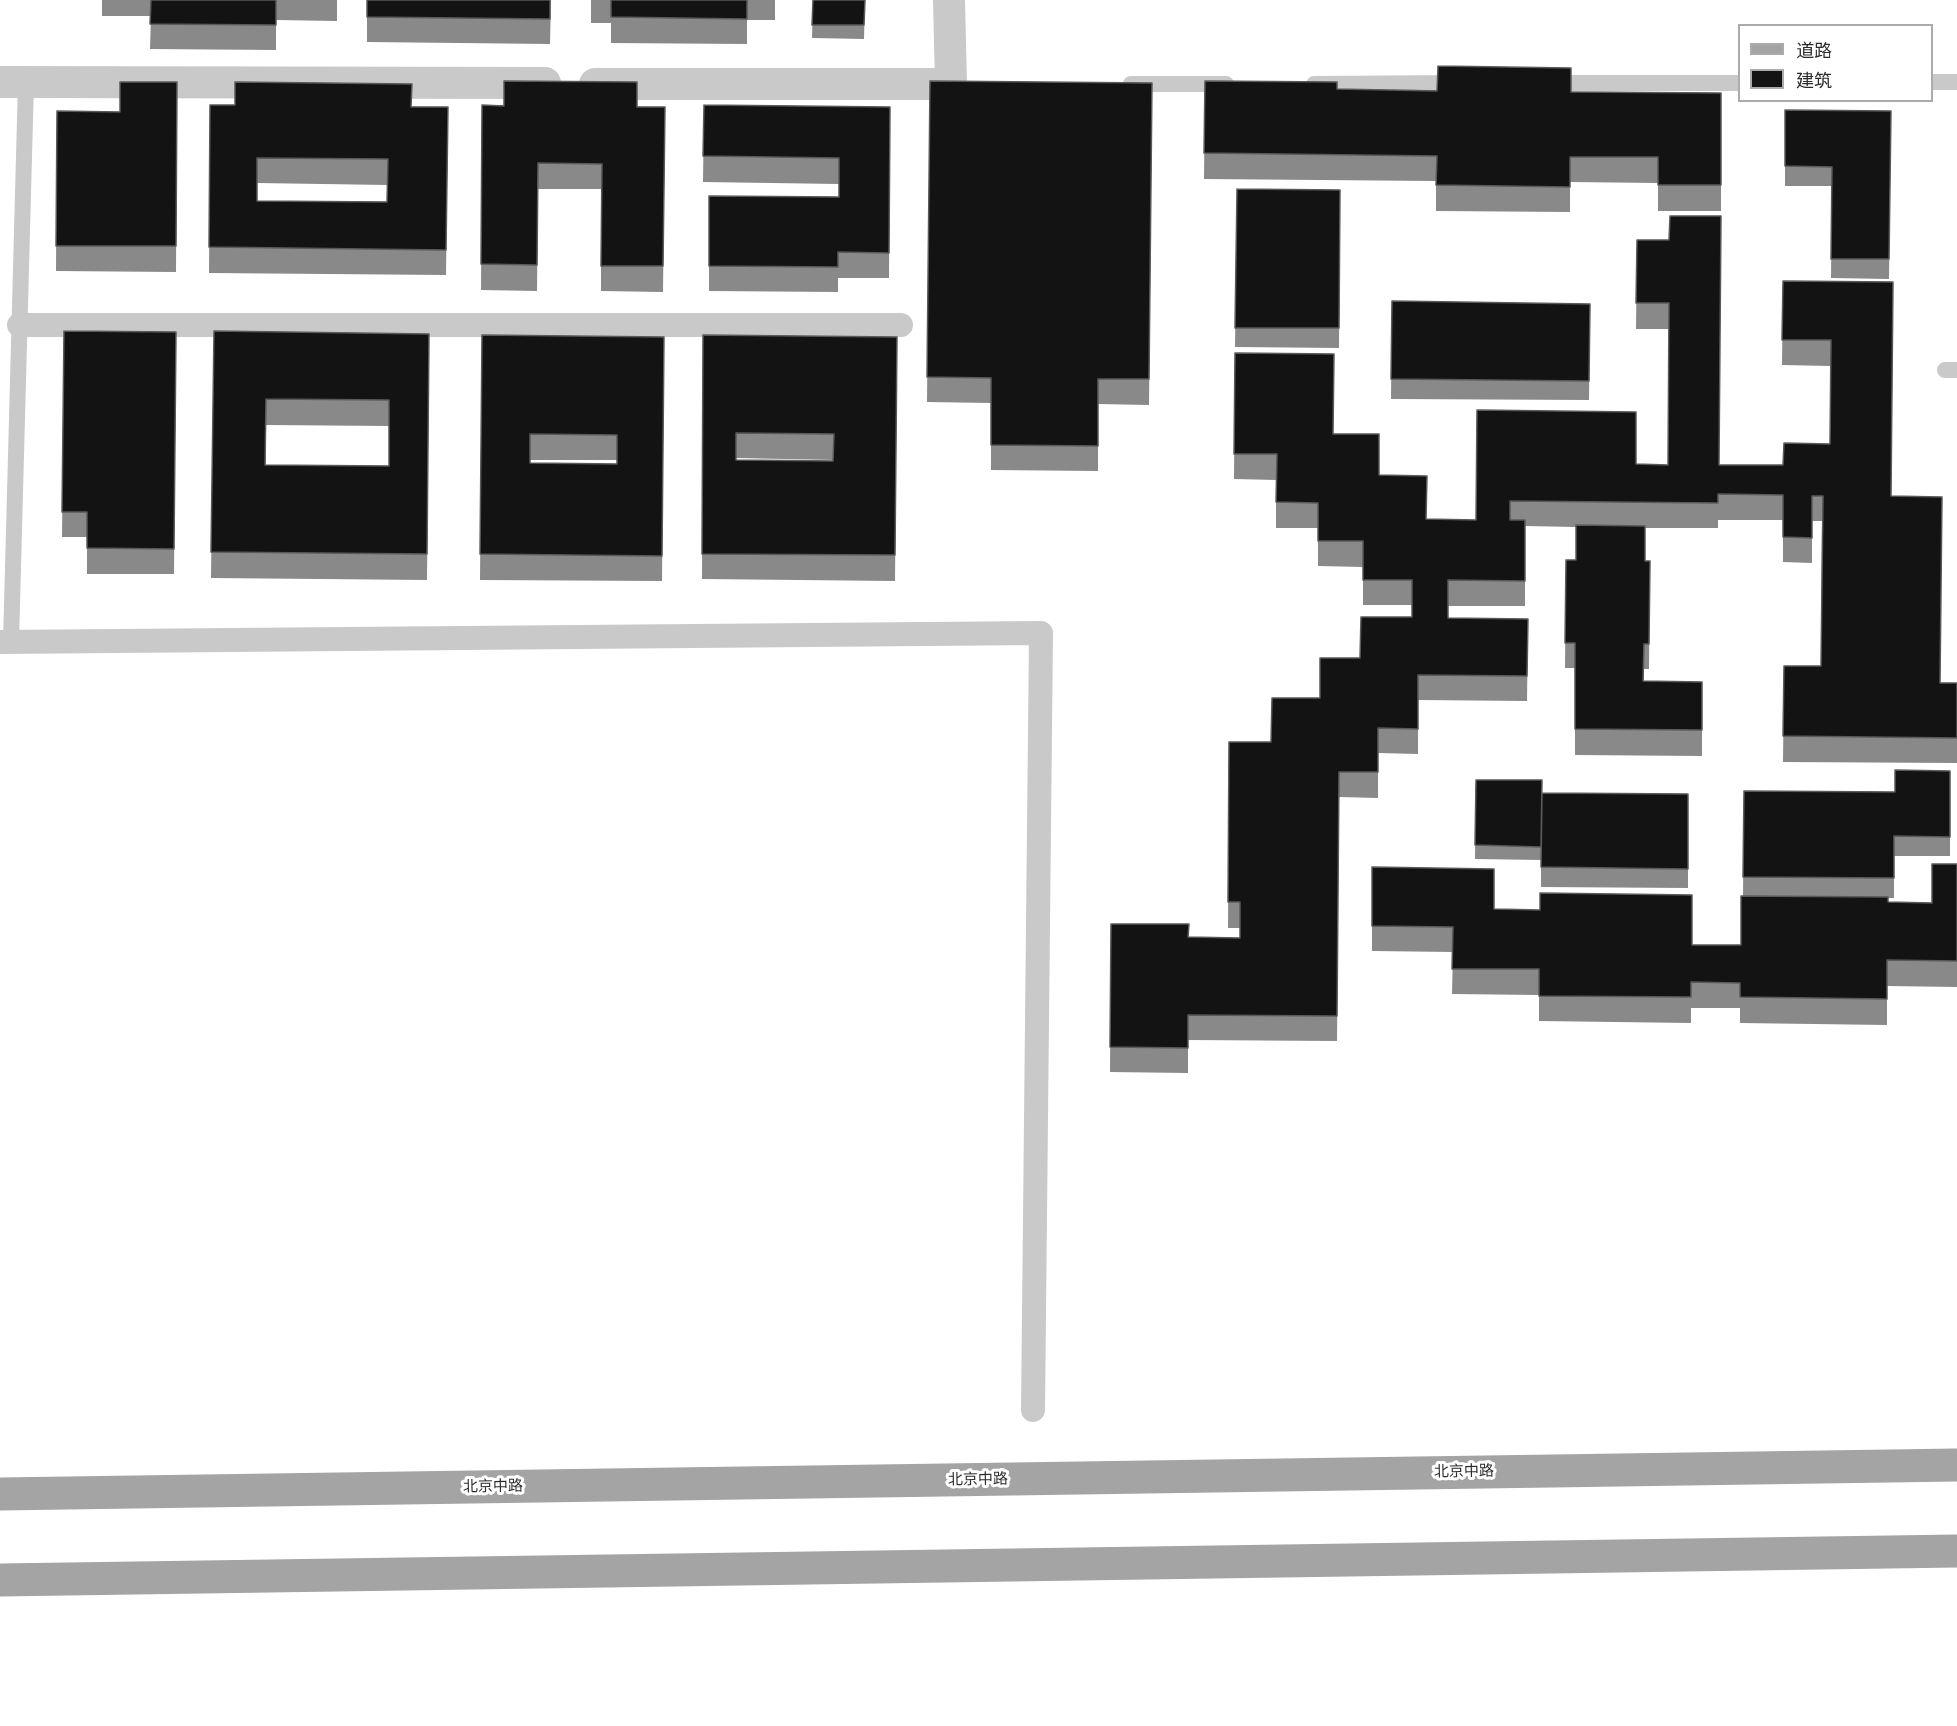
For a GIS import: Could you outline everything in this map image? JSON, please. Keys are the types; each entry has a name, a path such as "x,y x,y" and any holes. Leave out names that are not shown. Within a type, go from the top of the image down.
{"main road":[{"name":"北京中路","path":"0,1494 1957,1465"},
{"path":"0,1580 1957,1551"}],"street":[{"path":"13,82 957,84 949,0"},
{"path":"20,325 901,325"},
{"path":"6,642 1041,633 1033,1410"}],"lane":[{"path":"6,642 20,325 13,82"},
{"path":"1933,82 1957,82"},
{"path":"1297,84 1477,83"},
{"path":"1536,83 1738,83"},
{"path":"1118,84 1238,84"}],"building":[{"path":"151,0 276,0 276,25 150,24"},
{"path":"367,0 550,0 550,19 367,17"},
{"path":"611,0 747,0 747,19 611,17"},
{"path":"813,0 865,0 864,25 812,25"},
{"path":"1438,66 1571,68 1571,92 1721,93 1721,185 1658,185 1658,157 1570,157 1570,187 1436,185 1437,156 1204,153 1205,81 1337,82 1337,89 1437,91"},
{"path":"504,81 637,82 637,107 665,107 663,266 601,266 602,164 538,163 537,265 481,264 482,105 504,106"},
{"path":"930,81 1152,83 1149,379 1098,379 1098,446 991,445 991,378 927,377"},
{"path":"120,82 177,82 176,246 56,246 57,111 120,112"},
{"path":"235,82 412,84 411,107 448,107 446,250 209,247 210,105 235,105","holes":["257,158 388,159 387,202 257,201"]},
{"path":"704,105 890,107 889,253 838,252 838,267 709,266 709,196 839,197 839,158 703,156"},
{"path":"1785,110 1891,111 1889,259 1831,259 1832,167 1785,166"},
{"path":"1237,189 1340,190 1339,328 1235,328"},
{"path":"1670,216 1721,216 1719,465 1783,465 1784,443 1830,444 1831,340 1782,340 1783,281 1893,282 1891,496 1942,497 1940,683 1957,683 1957,738 1783,736 1784,666 1821,666 1823,496 1812,496 1812,538 1783,537 1783,495 1718,494 1718,503 1510,501 1510,520 1525,520 1525,581 1448,580 1448,618 1528,619 1527,676 1418,675 1418,729 1378,728 1378,772 1339,772 1337,1016 1188,1015 1188,1048 1110,1047 1111,924 1189,924 1188,937 1240,938 1240,902 1228,902 1229,742 1271,742 1272,698 1320,698 1320,658 1360,658 1361,617 1412,617 1412,580 1363,580 1363,541 1318,541 1318,503 1276,502 1277,454 1234,454 1235,353 1334,354 1333,434 1379,434 1379,475 1427,476 1426,519 1476,520 1477,410 1636,412 1636,464 1668,465 1669,303 1636,303 1637,240 1669,240"},
{"path":"1392,301 1590,304 1589,381 1391,379"},
{"path":"64,331 176,332 174,549 87,548 87,512 62,512"},
{"path":"214,331 429,334 427,554 211,552","holes":["266,399 389,400 389,466 265,465"]},
{"path":"482,335 664,337 662,556 480,554","holes":["530,434 617,435 617,464 530,463"]},
{"path":"703,335 897,337 895,555 702,554","holes":["736,433 834,434 833,461 736,460"]},
{"path":"1576,525 1645,526 1645,561 1650,561 1649,644 1644,644 1643,681 1702,682 1702,730 1575,729 1575,643 1565,643 1566,560 1576,560"},
{"path":"1895,770 1950,771 1950,837 1894,836 1894,878 1743,877 1744,791 1895,792"},
{"path":"1476,780 1542,780 1541,847 1475,845"},
{"path":"1542,793 1688,794 1688,869 1541,867"},
{"path":"1932,864 1957,864 1957,961 1887,960 1887,999 1740,997 1740,983 1691,982 1691,997 1539,996 1539,969 1452,969 1453,927 1372,926 1372,867 1494,869 1494,909 1540,910 1540,893 1692,895 1692,945 1741,945 1741,896 1888,897 1888,902 1932,903"}]}
